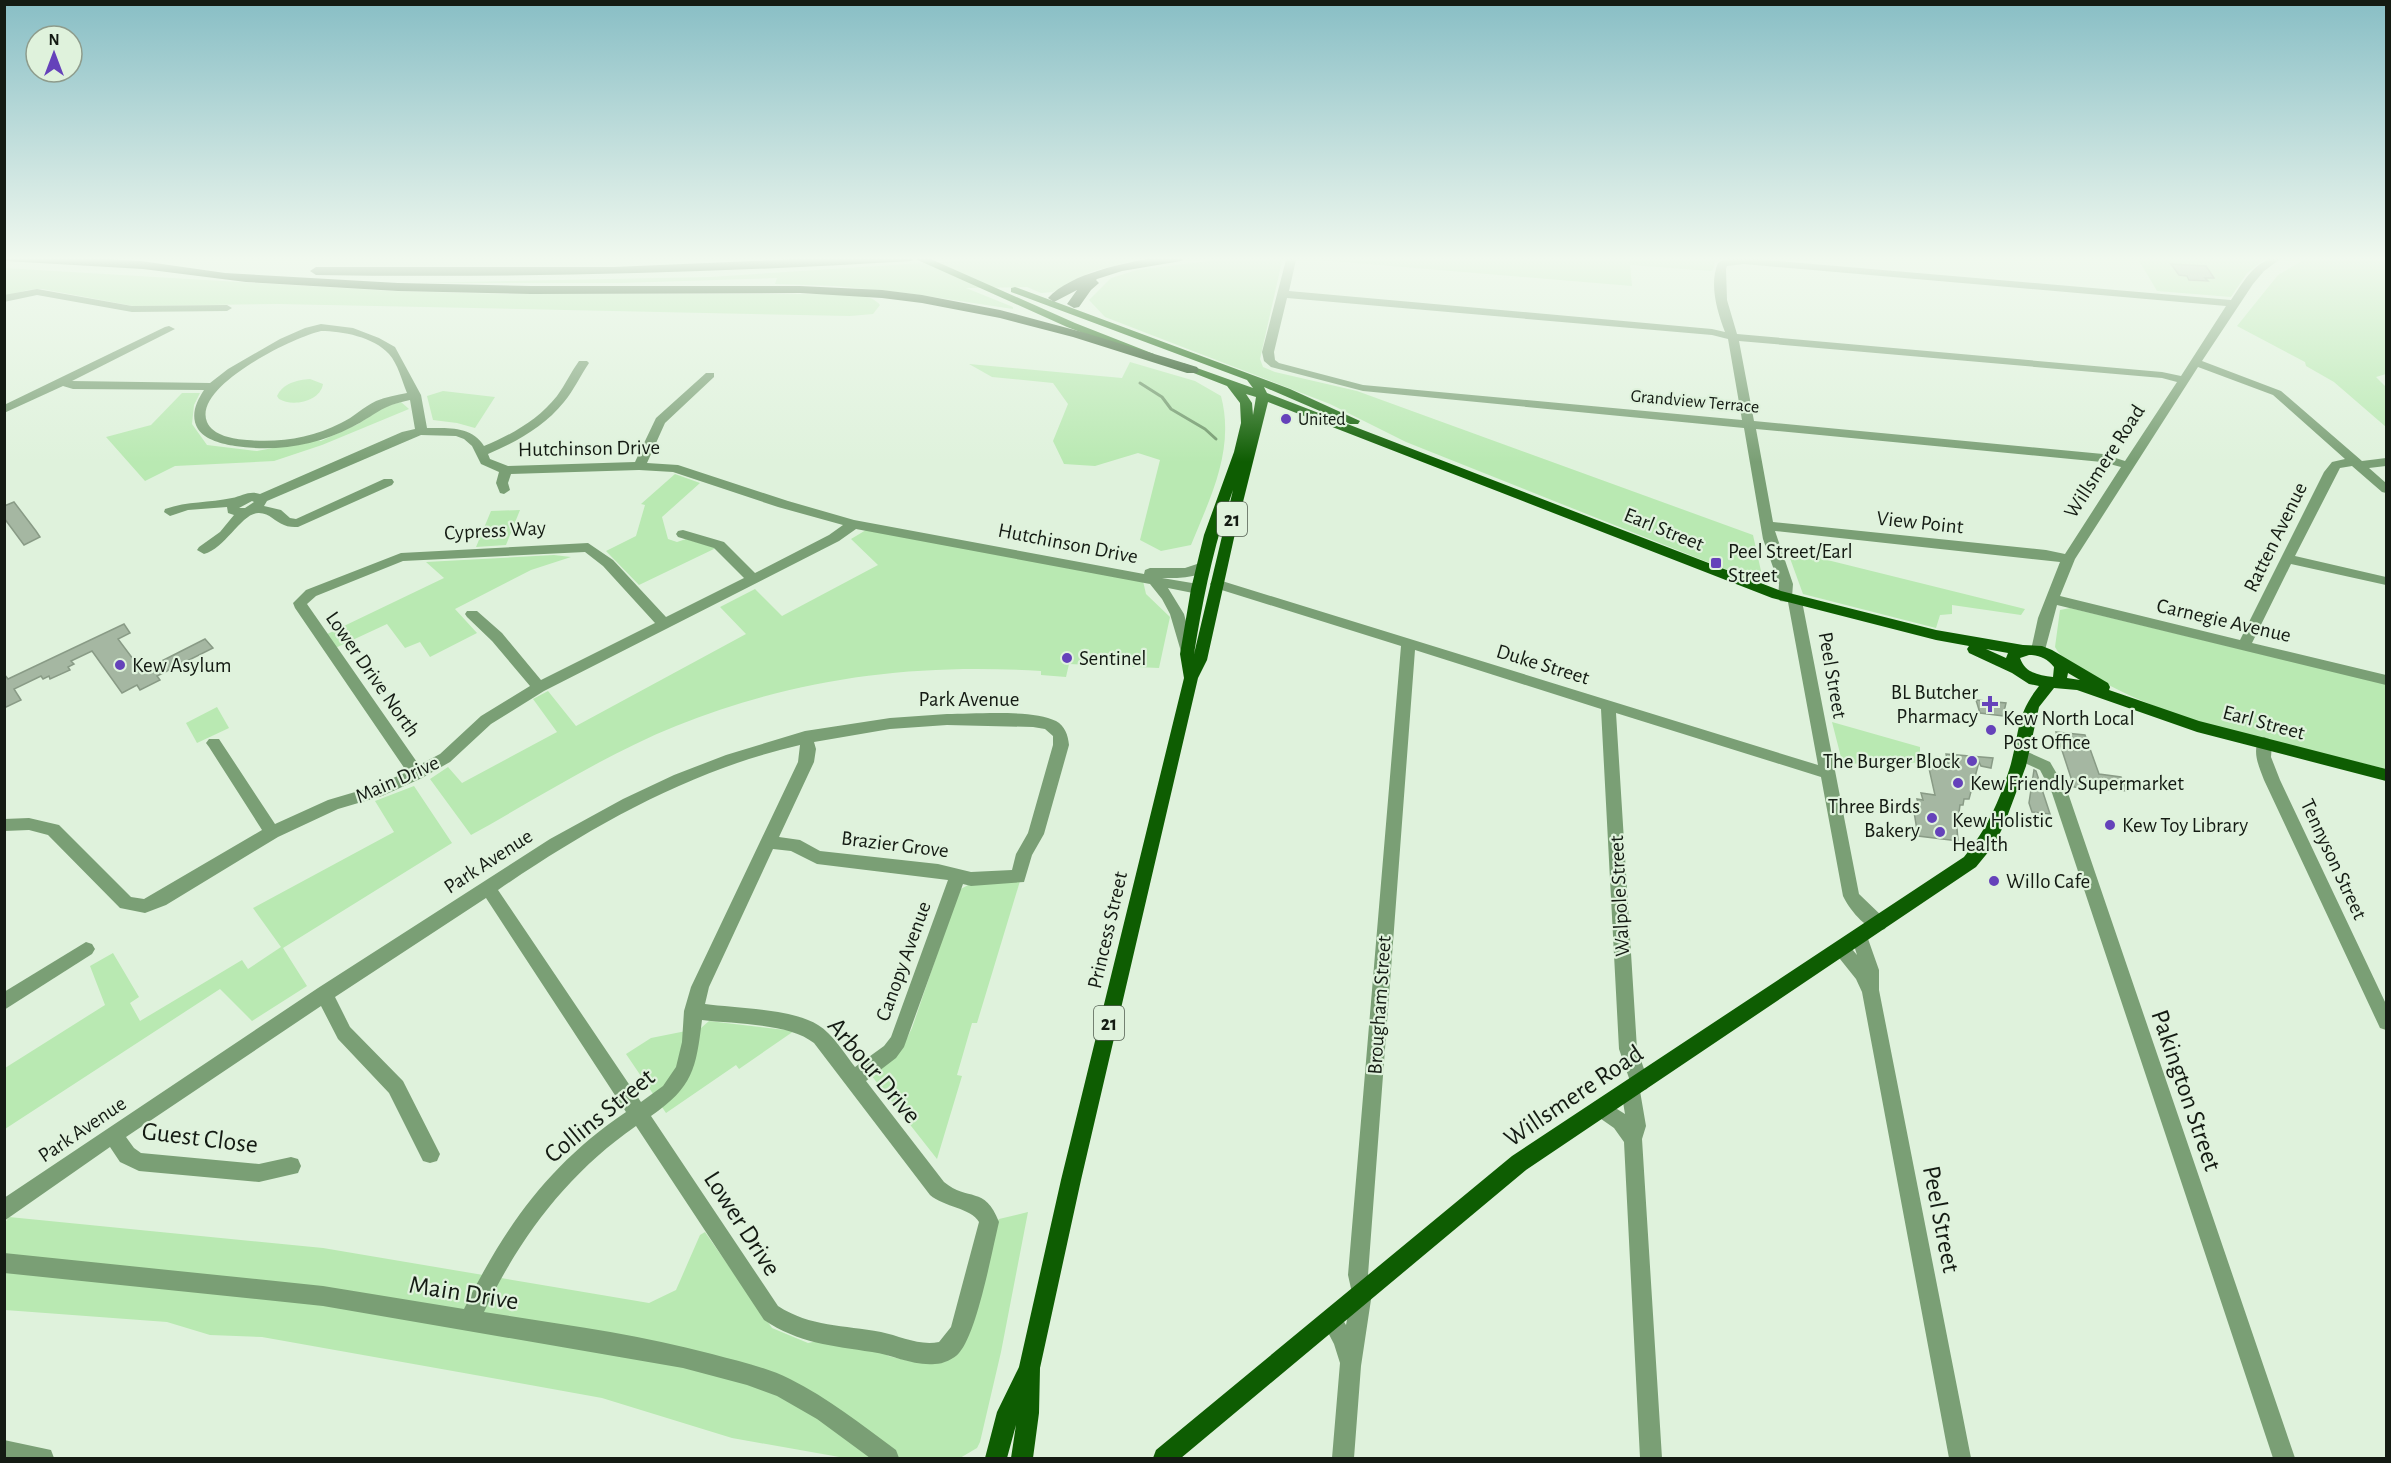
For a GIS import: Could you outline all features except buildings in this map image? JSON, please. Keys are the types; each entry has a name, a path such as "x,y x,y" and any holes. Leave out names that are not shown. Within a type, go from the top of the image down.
{"highway":[{"path":"1043,325 1192,370"}],"main road":[{"name":"21","path":"1076,325 1224,382"},
{"name":"Earl Street","path":"1118,325 1325,407 1483,480"},
{"path":"1251,378 1262,396"},
{"name":"Earl Street","path":"1224,382 1790,599 1936,635 2022,650 2037,650 2132,704"},
{"name":"Princess Street","path":"1191,678 1187,654 1203,567 1211,535 1240,452 1246,423 1247,406 1244,400 1234,388 1224,382"},
{"name":"Princess Street","path":"1022,1458 1028,1413 1029,1368 1071,1180 1191,678 1200,660 1262,396"},
{"path":"1199,586 1216,588"},
{"name":"Earl Street","path":"1936,635 1983,652 2021,672 2053,682 2078,686 2258,742 2386,774"},
{"name":"Willsmere Road","path":"2009,788 2011,752 2019,715 2028,692 2013,657 2022,650"},
{"path":"2053,682 2062,672 2058,661"},
{"name":"Willsmere Road","path":"1164,1458 1519,1163 1970,862 1988,840 1996,825 2021,755 2026,721 2032,705 2053,682"},
{"name":"Princess Street","path":"996,1458 1008,1412 1029,1368"}],"street":[{"name":"Grandview Terrace","path":"1274,325 1268,352 1270,361 1275,365 1363,388 2103,458 2130,466"},
{"path":"1570,325 1711,339 1733,337 2162,375 2185,380"},
{"name":"Peel Street","path":"1727,325 1733,337 1772,549 1790,599 1851,896 1857,905 1879,924"},
{"name":"Peel Street","path":"1733,337 1736,325"},
{"name":"Willsmere Road","path":"2037,650 2045,618 2068,559 2221,325"},
{"path":"415,395 379,405 355,420 321,436 292,443 247,445 223,440 204,426 200,418 200,409 213,387 234,370 291,337 311,330 336,326 394,350 415,395 422,418 422,431"},
{"path":"4,410 168,329"},
{"path":"481,452 509,440 544,415 560,400 583,363"},
{"path":"2196,363 2277,393 2386,489"},
{"path":"639,466 660,421 710,375"},
{"path":"63,381 72,386 213,387"},
{"name":"Hutchinson Drive","path":"258,503 389,441 422,431 457,432 468,436 477,444 485,460 506,470 639,466 674,468 783,504 854,524 1199,586"},
{"path":"2357,463 2386,462"},
{"name":"Ratten Avenue","path":"2244,646 2332,469 2342,463 2357,463"},
{"path":"504,490 502,483 506,470"},
{"path":"204,550 225,535 239,507 247,497 276,513 287,522 298,523 388,482"},
{"path":"170,512 186,506 239,507"},
{"name":"Main Drive","path":"4,825 29,824 53,830 126,903 145,906 161,900 272,832 334,804 376,792 417,774 445,758 486,720 539,687 834,538 854,524"},
{"name":"View Point","path":"1768,526 2035,553 2068,559"},
{"path":"683,534 719,545 753,579"},
{"name":"Cypress Way","path":"303,598 401,557 588,547 608,563 664,624"},
{"path":"2287,559 2386,581"},
{"name":"Hutchinson Drive","path":"1153,577 1186,573 1203,567"},
{"name":"Hutchinson Drive","path":"1153,577 1180,624 1187,654"},
{"name":"Duke Street","path":"1216,588 1408,644 1826,773"},
{"name":"Lower Drive North","path":"303,598 300,603 302,608 417,774"},
{"name":"Carnegie Avenue","path":"2052,598 2067,604 2386,680"},
{"path":"471,614 497,637 539,687"},
{"name":"Brougham Street","path":"1343,1458 1350,1366 1362,1293 1359,1268 1408,644"},
{"name":"Walpole Street","path":"1608,707 1628,1049 1635,1086 1637,1126 1633,1139 1651,1458"},
{"name":"Park Avenue","path":"4,1211 324,993 576,832 669,784 729,759 805,737 886,724 961,720 1050,724 1060,730 1061,745 1036,834 1024,854 1018,877"},
{"name":"Collins Street","path":"469,1320 512,1239 534,1209 589,1151 670,1092 681,1078 689,1058 693,1011 704,978 806,762 808,749 805,737"},
{"name":"Tennyson Street","path":"2258,742 2272,780 2386,1022"},
{"path":"214,743 272,832"},
{"name":"Pakington Street","path":"2021,755 2045,766 2060,793 2284,1458"},
{"name":"Brazier Grove","path":"769,842 794,845 817,857 958,875 979,880 1018,877"},
{"name":"Canopy Avenue","path":"853,1078 890,1052 898,1041 958,875"},
{"name":"Lower Drive","path":"489,889 764,1303 779,1319 799,1329 857,1341 884,1343 892,1348 938,1355 946,1351 957,1340 961,1330 989,1222 988,1215"},
{"name":"Peel Street","path":"1859,936 1870,970 1870,990 1960,1458"},
{"name":"Peel Street","path":"1841,949 1862,974 1870,990"},
{"path":"4,1002 86,950"},
{"path":"324,993 344,1033 396,1087 430,1154"},
{"name":"Arbour Drive","path":"693,1011 800,1025 820,1037 931,1178 939,1192 953,1200 977,1205 988,1215"},
{"path":"1601,1108 1621,1122 1633,1139"},
{"name":"Guest Close","path":"113,1135 127,1155 139,1162 259,1173 291,1166"},
{"name":"Main Drive","path":"4,1263 268,1289 652,1351 770,1382 825,1411 888,1458"},
{"name":"Brougham Street","path":"1331,1319 1343,1340 1350,1366"},
{"path":"4,1451 43,1458"}],"green space":[{"path":"1126,325 1268,325 1260,359 1263,367 1275,372 1357,391 1753,535 1763,580 1750,579 1406,442 1330,404"},
{"path":"2386,325 2386,374 2376,377 2386,387 2386,427 2334,382 2306,366 2305,362 2237,326"},
{"path":"1130,362 1195,381 1221,396 1225,416 1223,454 1213,490 1191,545 1161,551 1140,540 1160,460 1138,453 1095,466 1064,464 1053,441 1068,404 1053,383 992,377 969,364 1122,378"},
{"path":"310,379 323,384 317,395 311,399 291,403 277,396 287,385 295,381"},
{"path":"443,391 495,397 475,428 433,420 427,396"},
{"path":"182,393 200,393 194,405 192,424 207,445 257,451 315,440 321,441 358,424 384,407 401,402 409,409 322,445 274,461 175,466 145,481 106,437 151,425"},
{"path":"675,474 700,483 662,517 668,539 677,542 686,539 716,548 639,585 606,551 636,536 645,505 641,504"},
{"path":"520,510 506,545 476,547 491,511"},
{"path":"866,530 1143,581 1146,594 1170,617 1159,668 1069,664 1066,677 1041,675 1041,671 947,669 901,672 811,685 721,710 649,737 597,763 471,835 430,779 448,767 462,783 557,732 533,699 548,691 576,726 746,634 720,607 755,589 782,616 878,565 851,539"},
{"path":"1787,550 2025,609 2021,615 1952,605 1952,614 1940,615 1936,628 1803,594"},
{"path":"554,555 571,557 531,570 455,609 477,633 430,657 420,642 405,648 387,624 331,650 321,637 444,578 426,562"},
{"path":"2070,608 2386,684 2386,769 2232,732 2156,707 2120,691 2069,661 2055,647 2060,610"},
{"path":"217,707 229,728 197,743 186,723"},
{"path":"1832,722 1920,747 1920,763 1880,761 1843,765"},
{"path":"414,786 452,843 283,948 307,986 252,1021 220,989 5,1129 5,1068 105,1005 90,966 113,953 139,997 130,1003 140,1021 242,960 248,969 281,947 253,908 394,832 375,801"},
{"path":"1020,881 977,1023 972,1023 957,1075 962,1076 937,1159 871,1075 907,1038 912,1028 959,890 970,884"},
{"path":"709,1021 794,1031 739,1069 736,1065 666,1113 626,1054 651,1038 701,1028"},
{"path":"1028,1212 1001,1352 980,1442 977,1448 960,1458 845,1458 732,1438 602,1398 262,1337 210,1335 167,1322 5,1310 4,1224 9,1217 323,1248 649,1303 676,1290 700,1235 705,1232 772,1328 808,1343 827,1339 882,1347 888,1356 932,1363 957,1353 992,1228 999,1219"}],"waterway":[{"path":"1140,383 1162,397 1171,409 1205,429 1216,439"}],"place":[{"name":"United","path":"1286,419"},
{"name":"Peel Street/Earl Street","path":"1716,563"},
{"name":"Sentinel","path":"1067,658"},
{"name":"Kew Asylum","path":"120,665"},
{"name":"BL Butcher Pharmacy","path":"1990,704"},
{"name":"Kew North Local Post Office","path":"1991,730"},
{"name":"The Burger Block","path":"1972,761"},
{"name":"Kew Friendly Supermarket","path":"1958,783"},
{"name":"Three Birds Bakery","path":"1932,818"},
{"name":"Kew Toy Library","path":"2110,825"},
{"name":"Kew Holistic Health","path":"1940,832"},
{"name":"Willo Cafe","path":"1994,881"}]}
